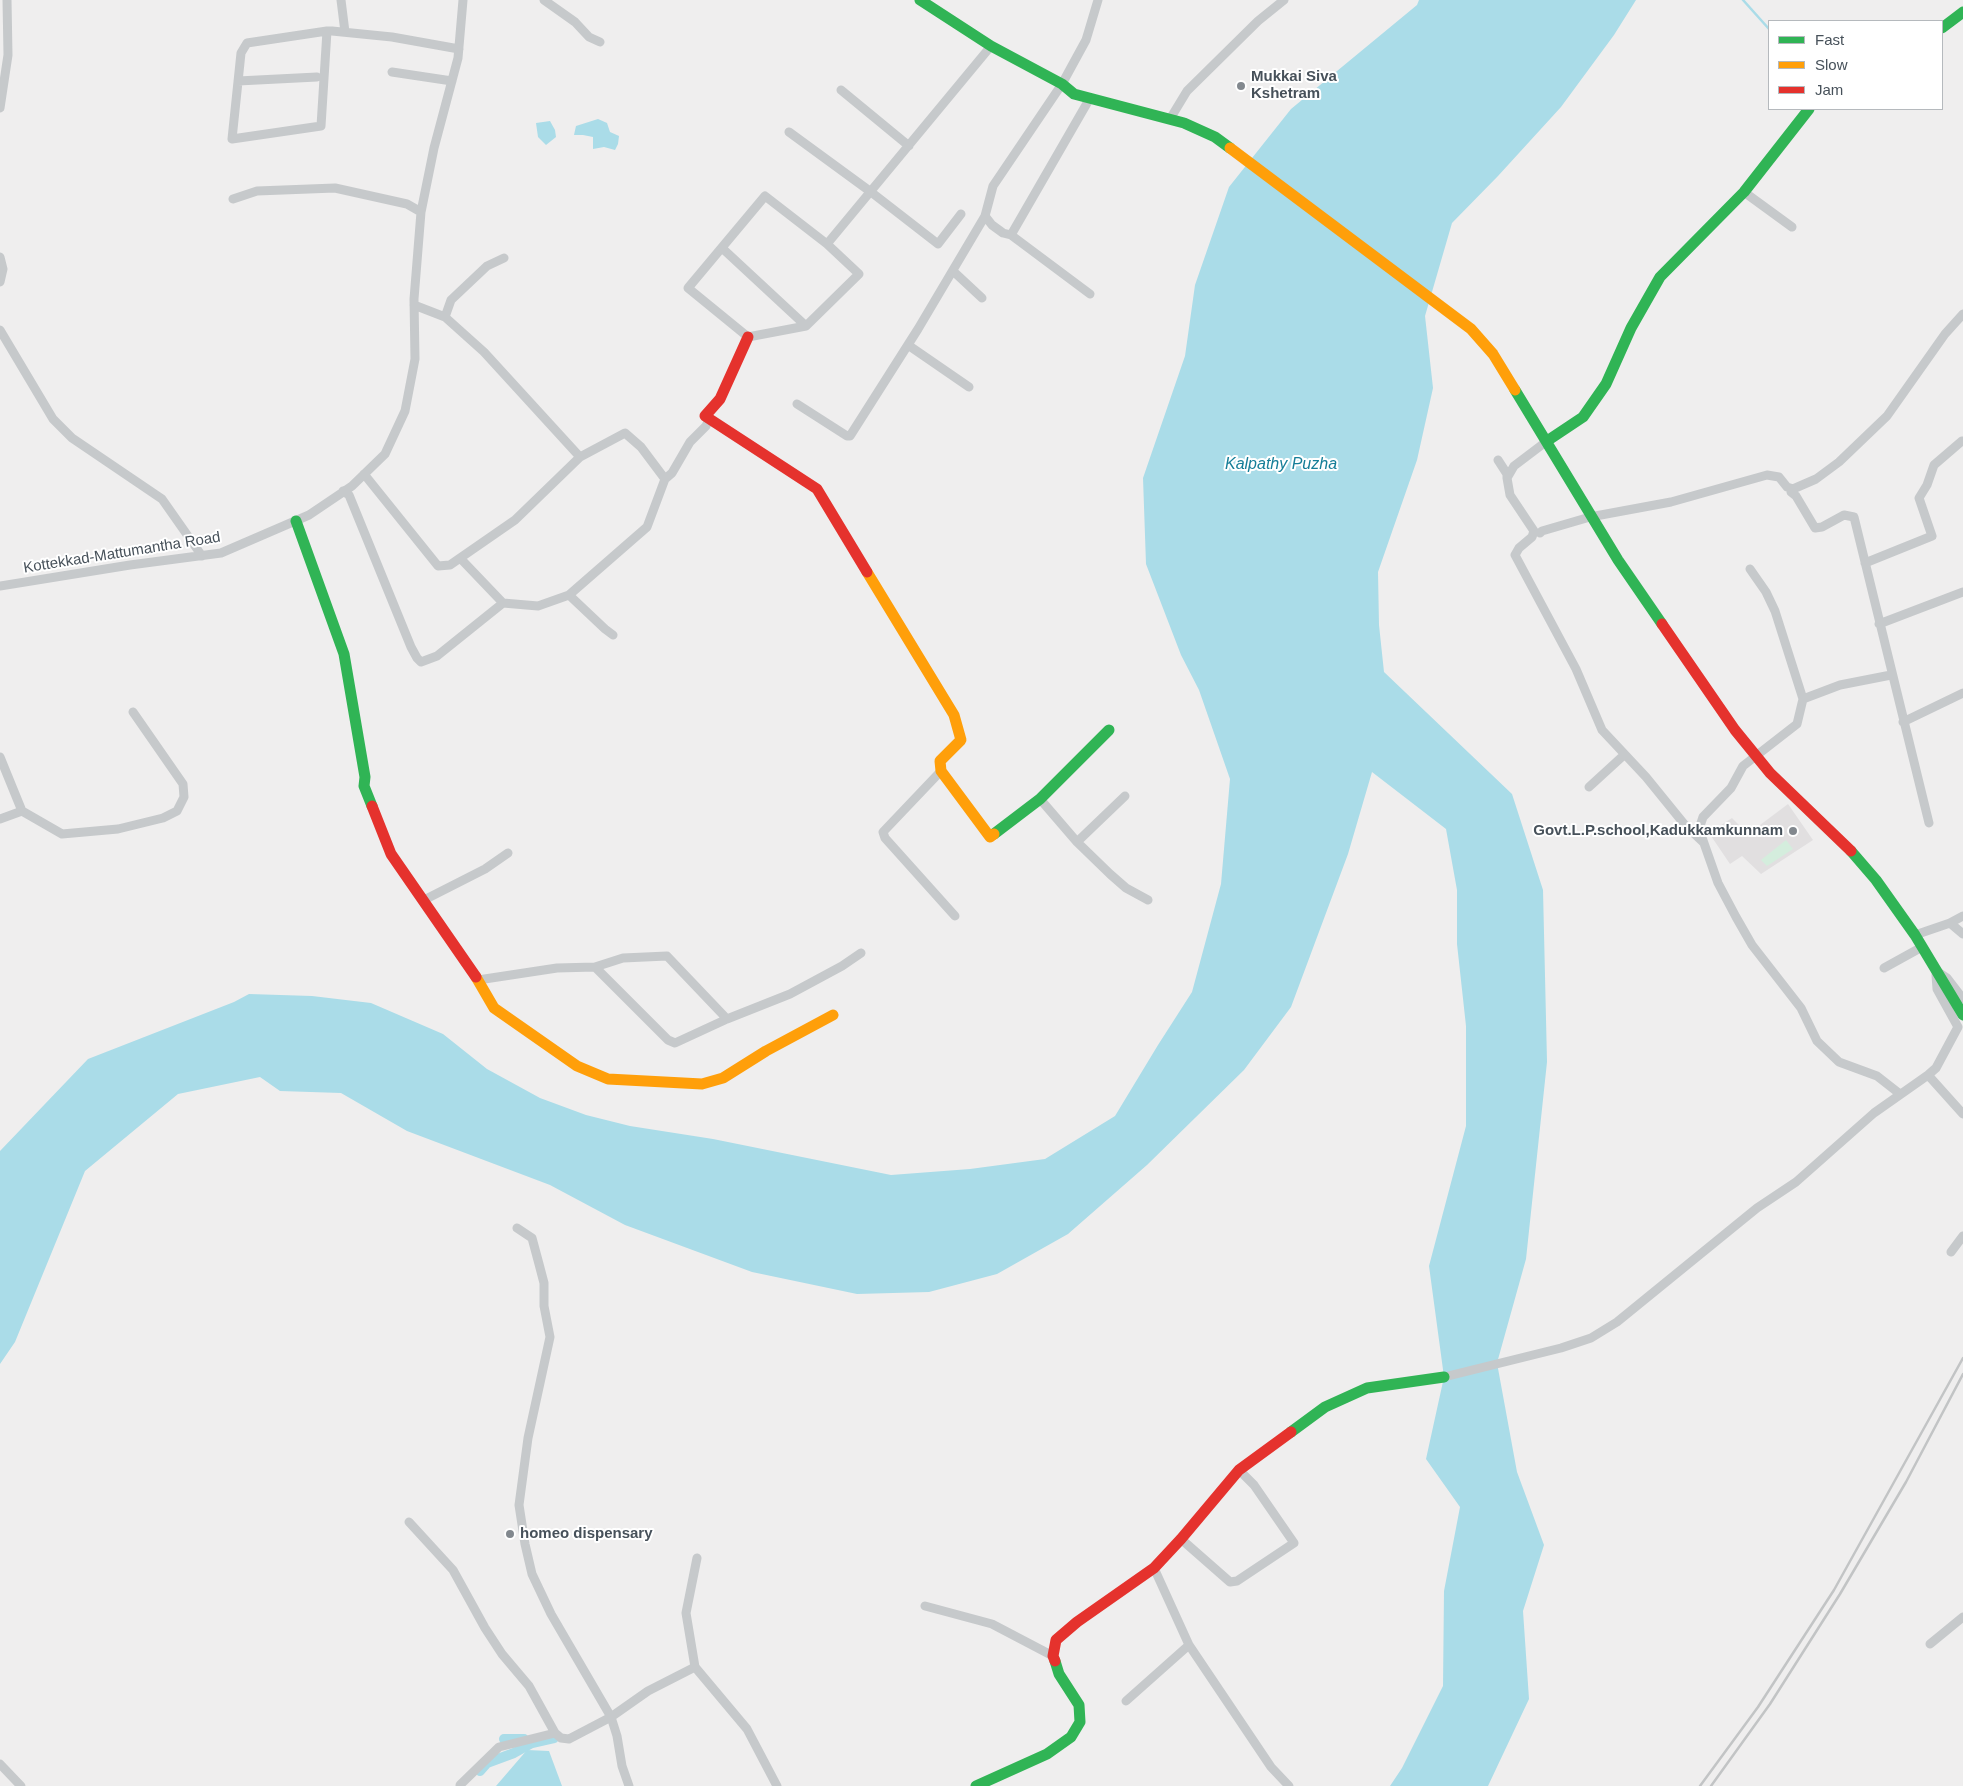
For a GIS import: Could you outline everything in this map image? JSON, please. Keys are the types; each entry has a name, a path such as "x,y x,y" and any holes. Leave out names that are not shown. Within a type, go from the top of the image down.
{"street":[{"path":"0,108 7,0"},
{"path":"341,0 345,32"},
{"name":"Kottekkad-Mattumantha Road","path":"0,586 130,565 221,553 309,515 343,491 385,454 405,411 415,359 414,305 421,212 434,148 459,48 463,0"},
{"path":"544,0 575,22 589,37 600,42"},
{"path":"920,0 991,46 1062,84 1074,94 1184,123 1215,137 1472,329 1493,354 1618,560 1730,723 1770,773 1849,849 1876,880 1915,935 1963,1015"},
{"path":"797,404 850,436 986,216 993,186 1062,84 1086,40 1098,0"},
{"path":"1170,119 1187,91 1258,21 1284,0"},
{"path":"1943,27 1963,12"},
{"path":"327,31 321,126 232,139 241,53 247,43 327,31 392,37 459,48"},
{"path":"827,244 991,46"},
{"path":"392,72 452,81"},
{"path":"238,80 317,77"},
{"path":"841,90 909,146"},
{"path":"1010,235 1090,98"},
{"path":"1507,478 1514,466 1547,441 1584,417 1606,384 1632,328 1660,278 1744,192 1808,110"},
{"path":"789,132 938,244 961,214"},
{"path":"233,199 257,191 336,188 407,204 421,212"},
{"path":"1744,192 1792,227"},
{"path":"765,196 827,244 860,274 806,326 748,337 688,288 765,196"},
{"path":"986,216 992,225 1003,233 1010,235 1090,294"},
{"path":"722,248 806,326"},
{"path":"0,257 3,269 0,282"},
{"path":"445,317 451,300 487,266 504,258"},
{"path":"952,271 982,298"},
{"path":"414,305 445,317 484,352 580,457"},
{"path":"1540,533 1590,516 1671,502 1767,476 1778,477 1787,487 1792,489 1816,479 1839,462 1887,416 1945,334 1963,314"},
{"path":"0,330 53,419 72,438 162,499 202,556"},
{"path":"748,337 720,399 705,416 817,489 954,715 961,740 940,761 941,771 990,837 1040,799 1109,730"},
{"path":"908,345 969,387"},
{"path":"460,558 503,603 538,606 569,594 647,527 665,479 672,473 690,442 706,426 709,419"},
{"path":"364,474 438,566 450,566 514,520 580,457 625,433 641,447 665,479"},
{"path":"1865,563 1932,536 1918,498 1927,485 1934,465 1962,441"},
{"path":"1498,460 1508,474 1510,495 1534,531 1532,537 1519,548 1515,555 1576,669 1602,730 1646,777 1685,826 1704,843"},
{"path":"343,491 349,495 404,631 417,658 421,662 437,656 503,603"},
{"path":"1791,492 1796,496 1814,528 1822,527 1844,516 1854,517 1891,675 1929,823"},
{"path":"296,521 344,654 365,777 364,786 390,854 424,900 478,980 494,1008 578,1066 608,1079 702,1084 723,1078 766,1051 833,1015"},
{"path":"1750,569 1766,592 1775,611 1803,699 1797,724 1743,766 1731,788 1703,817 1699,829 1718,883 1736,917 1752,945 1801,1008 1818,1041 1839,1062 1877,1076 1900,1094"},
{"path":"1879,624 1963,592"},
{"path":"569,594 604,630 613,634"},
{"path":"1803,699 1840,685 1891,675"},
{"path":"1903,722 1963,693"},
{"path":"0,757 22,811 62,834 118,829 163,818 177,810 184,797 183,784 132,712"},
{"path":"1589,787 1624,755"},
{"path":"941,771 883,832 885,838 955,916"},
{"path":"1077,842 1125,796"},
{"path":"1040,799 1077,842 1110,874 1126,888 1148,900"},
{"path":"0,819 22,811"},
{"path":"424,900 485,869 508,853"},
{"path":"1915,935 1950,923 1963,916"},
{"path":"1950,923 1963,934"},
{"path":"1884,968 1922,947"},
{"path":"595,967 668,1040 675,1042 727,1019 771,1003 861,954"},
{"path":"478,980 557,968 595,967 623,958 668,956 727,1019"},
{"path":"1935,971 1947,978 1963,999"},
{"path":"976,1786 1047,1754 1071,1737 1080,1722 1079,1706 1060,1674 1053,1656 1056,1640 1076,1622 1154,1568 1239,1470 1326,1407 1367,1388 1444,1377 1561,1348 1591,1338 1617,1322 1757,1208 1802,1178 1874,1113 1928,1075 1936,1068 1958,1027 1937,989 1935,971"},
{"path":"1928,1075 1963,1114"},
{"path":"517,1228 532,1238 544,1284 544,1306 550,1337 528,1438 519,1505 525,1544 532,1574 551,1614 610,1717 618,1736 622,1766 629,1786"},
{"path":"1951,1252 1963,1236"},
{"path":"1181,1539 1230,1582 1237,1581 1294,1544 1254,1485 1239,1470"},
{"path":"410,1522 453,1570 484,1628 528,1686 555,1733 561,1738 569,1739 610,1717 648,1690 694,1667"},
{"path":"697,1558 686,1613 694,1667 747,1729 777,1786"},
{"path":"1154,1568 1189,1645 1271,1767 1290,1786"},
{"path":"924,1606 992,1624 1053,1656"},
{"path":"1930,1644 1963,1617"},
{"path":"1126,1701 1189,1645"},
{"path":"460,1785 499,1747 555,1733"},
{"path":"0,1764 21,1786"}],"shaded area":[{"path":"1788,804 1813,840 1761,874 1742,856 1730,864 1709,833 1732,818 1748,834"}],"green space":[{"path":"1786,840 1793,849 1767,866 1761,860"}],"water":[{"name":"Kalpathy Puzha","path":"1419,0 1636,0 1614,35 1561,107 1452,223 1425,316 1433,388 1417,460 1378,572 1379,625 1384,672 1512,794 1543,890 1547,1062 1526,1259 1497,1363 1517,1472 1544,1545 1523,1611 1529,1699 1488,1786 1390,1786 1402,1768 1443,1686 1444,1591 1460,1507 1426,1459 1444,1377 1429,1266 1466,1126 1466,1026 1457,944 1457,890 1446,829 1372,772 1348,854 1291,1007 1244,1070 1147,1165 1068,1234 997,1274 929,1292 857,1294 752,1272 625,1225 550,1185 407,1131 341,1093 280,1091 260,1077 178,1094 85,1171 15,1342 0,1364 0,1151 88,1059 234,1002 249,994 312,996 371,1003 443,1034 487,1069 540,1098 586,1115 630,1126 713,1139 891,1175 970,1169 1045,1159 1115,1116 1192,992 1221,884 1230,779 1199,690 1181,655 1146,564 1143,478 1185,356 1195,285 1229,187 1291,109 1417,5"},
{"path":"598,119 607,123 610,132 619,136 615,150 604,147 593,149 593,137 574,135 576,126"},
{"path":"550,121 555,130 556,137 546,145 538,137 536,123"},
{"path":"527,1750 549,1751 562,1786 496,1786"}],"waterway":[{"path":"1743,0 1768,28"},
{"path":"480,1771 487,1763 514,1753 532,1743 554,1738 539,1739"},
{"path":"504,1739 524,1739"}],"railway":[{"path":"1700,1786 1758,1707 1834,1590 1963,1358"},
{"path":"1711,1786 1770,1704 1840,1594 1906,1482 1963,1374"}],"traffic: fast":[{"path":"920,0 991,46 1062,84 1074,94 1184,123 1215,137 1230,148"},
{"path":"1943,27 1963,12"},
{"path":"1547,441 1583,417 1606,384 1631,328 1660,277 1744,192 1808,110"},
{"path":"1515,390 1618,560 1662,624"},
{"path":"296,521 344,654 365,777 364,786 372,806"},
{"path":"994,834 1040,799 1109,730"},
{"path":"1851,851 1876,880 1915,935 1963,1015"},
{"path":"1291,1432 1325,1407 1367,1388 1444,1377"},
{"path":"976,1786 1047,1754 1071,1737 1080,1722 1079,1705 1059,1674 1055,1661"}],"traffic: slow":[{"path":"1230,148 1471,329 1493,354 1515,390"},
{"path":"867,572 954,715 961,740 940,761 941,771 990,837 994,834"},
{"path":"476,977 494,1008 577,1066 608,1079 702,1084 723,1078 766,1051 833,1015"}],"traffic: jam":[{"path":"748,337 720,399 705,416 817,489 867,572"},
{"path":"1662,624 1735,730 1770,773 1851,851"},
{"path":"372,806 391,854 476,977"},
{"path":"1055,1661 1053,1656 1056,1640 1077,1622 1154,1568 1239,1470 1291,1432"}],"place":[{"name":"Mukkai Siva Kshetram","path":"1241,86"},
{"name":"Govt.L.P.school,Kadukkamkunnam","path":"1793,831"},
{"name":"homeo dispensary","path":"510,1534"}]}
